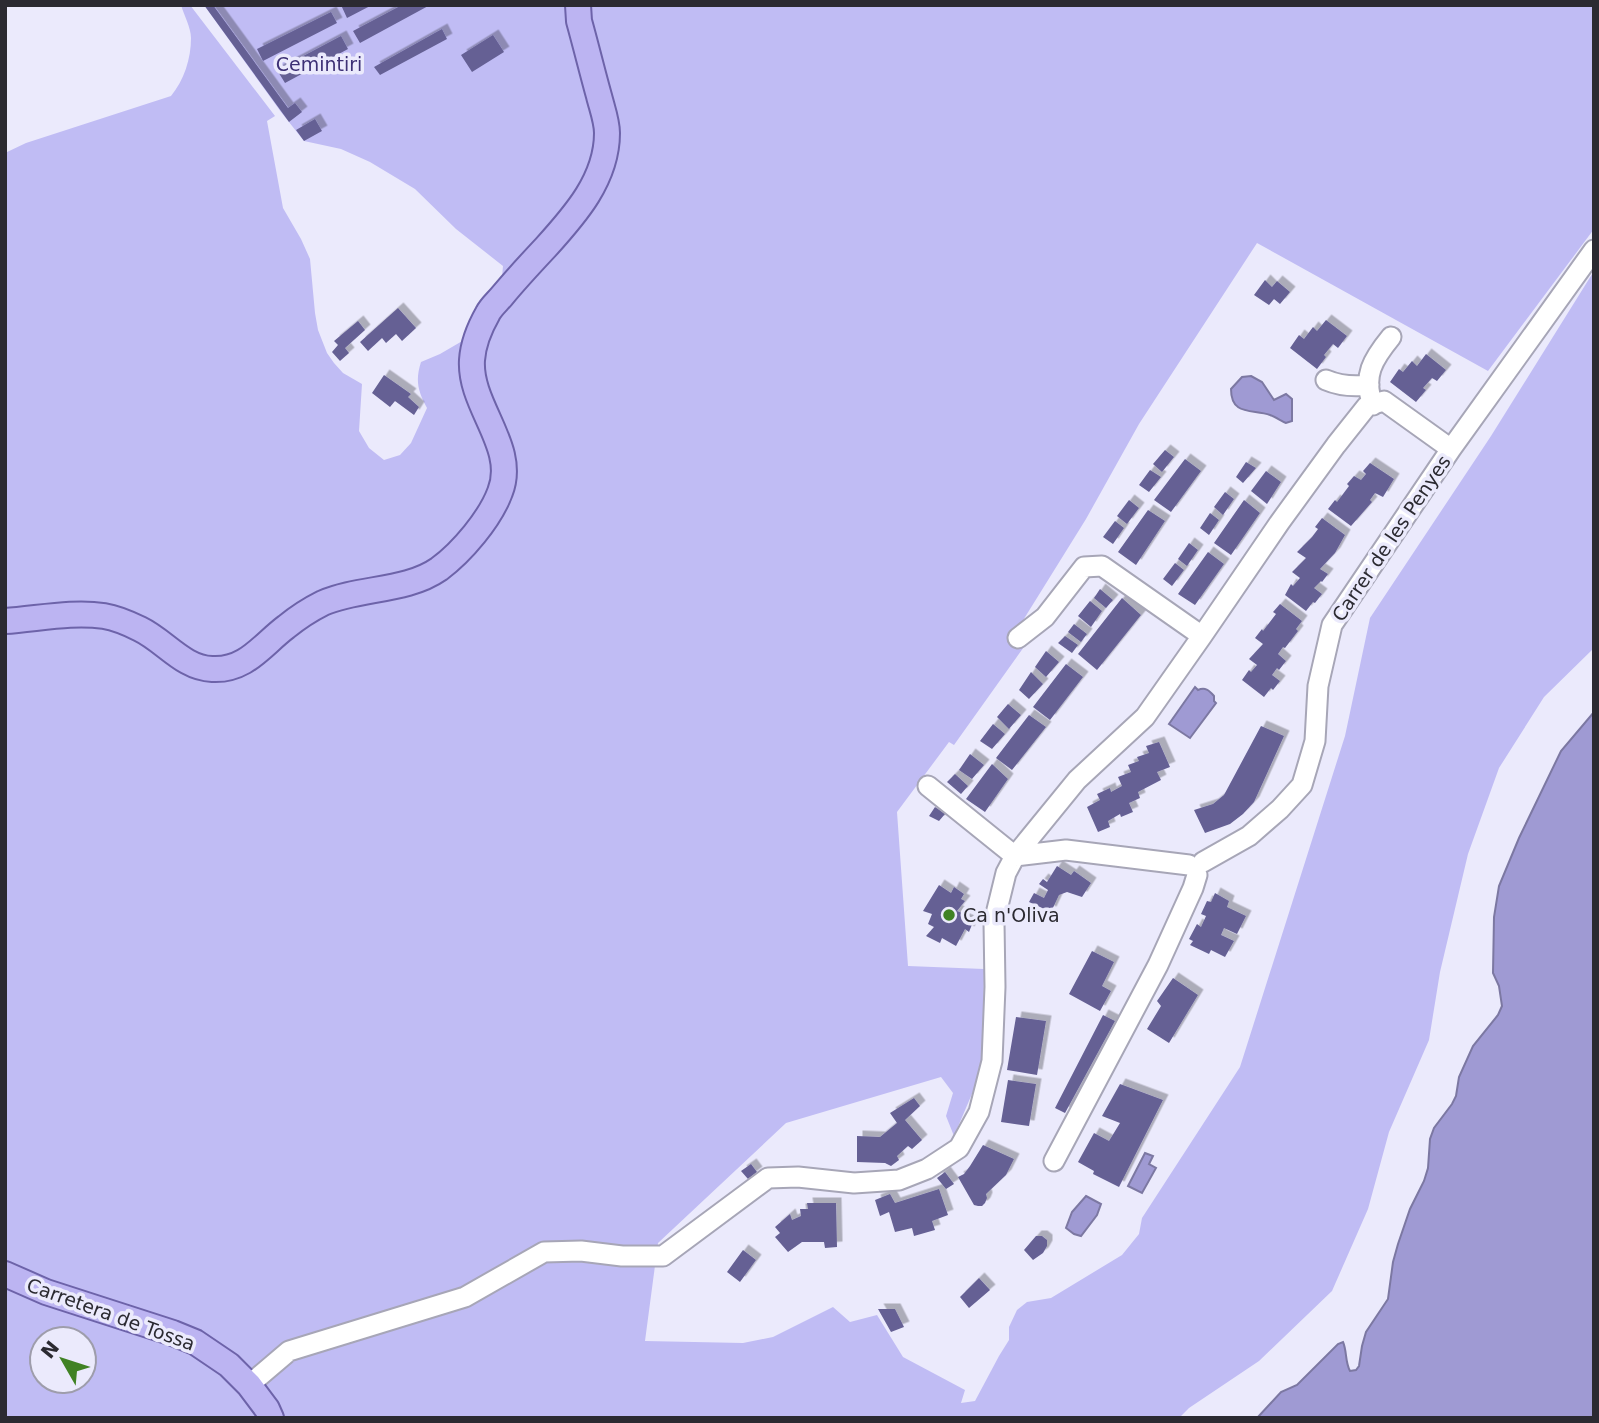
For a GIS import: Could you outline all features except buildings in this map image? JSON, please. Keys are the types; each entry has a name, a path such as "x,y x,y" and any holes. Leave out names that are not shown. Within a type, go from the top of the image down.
{"main road":[{"path":"5,621 71,615 105,616 142,630 187,662 199,667 231,667 249,659 285,627 323,603 422,578 438,570 460,552 485,519 501,491 504,472 502,452 478,397 474,380 472,361 477,338 488,312 578,209 598,178 605,156 608,131 579,21 578,5"},
{"name":"Carretera de Tossa","path":"5,1274 46,1292 195,1342 229,1365 248,1385 271,1418"}],"street":[{"name":"Carrer de les Penyes","path":"1197,867 1249,836 1302,785 1315,741 1318,686 1332,625 1451,449 1594,250"},
{"path":"1373,405 1368,392 1369,373 1377,355 1391,337"},
{"path":"1326,380 1352,387 1368,385"},
{"path":"248,1385 289,1351 465,1297 544,1252 581,1251 622,1256 663,1256 768,1178 798,1177 854,1183 898,1180 927,1169 959,1148 979,1112 992,1061 994,922 1006,873 1015,856 1077,780 1144,717 1280,522 1367,406 1384,401 1451,449"},
{"path":"1018,638 1045,617 1084,566 1101,566 1202,636"},
{"path":"928,786 1015,856 1066,850 1197,867 1193,888 1158,964 1054,1161"}],"green space":[{"name":"Cemintiri","path":"181,5 190,5 275,116 267,121 283,208 310,259 318,330 334,363 343,373 362,384 359,431 369,448 384,460 400,455 411,443 427,408 418,386 421,362 464,340 502,277 503,266 456,229 415,189 370,162 341,149 304,141 204,5 1594,5 1594,229 1488,371 1257,243 1139,424 1086,519 1022,622 1026,644 954,745 949,742 897,812 908,966 984,969 983,1068 954,1136 946,1116 953,1093 941,1077 786,1123 658,1243 645,1341 743,1343 773,1337 833,1307 850,1322 877,1315 903,1357 965,1390 961,1403 975,1401 1009,1340 1009,1327 1017,1310 1027,1302 1051,1298 1122,1255 1139,1234 1142,1218 1240,1067 1345,736 1370,618 1491,436 1594,271 1594,648 1544,697 1499,768 1468,854 1440,972 1429,1040 1389,1132 1368,1209 1332,1291 1259,1361 1189,1408 1179,1418 5,1418 5,153 26,143 171,96 183,76 190,54 189,26"}],"shaded area":[{"path":"1251,376 1262,382 1274,400 1286,394 1292,399 1292,421 1286,423 1270,415 1244,410 1235,404 1231,389 1242,377"},
{"path":"1195,687 1209,691 1216,703 1190,738 1169,724"},
{"path":"1594,712 1594,1418 1257,1418 1281,1392 1297,1385 1338,1344 1343,1342 1350,1371 1359,1366 1366,1332 1388,1299 1393,1262 1410,1209 1428,1168 1430,1139 1434,1128 1456,1096 1459,1077 1473,1046 1502,1006 1499,986 1493,973 1494,917 1499,886 1561,751"},
{"path":"1145,1153 1153,1156 1149,1164 1156,1168 1142,1193 1128,1186"},
{"path":"1086,1196 1101,1204 1097,1215 1081,1236 1066,1228 1072,1212"}],"place":[{"name":"Ca n'Oliva","path":"949,915"}]}
